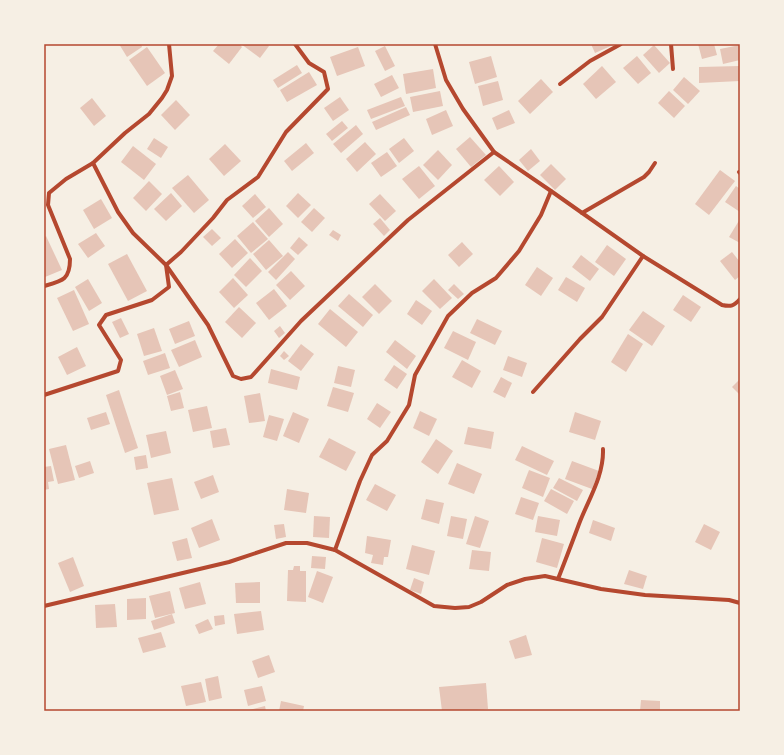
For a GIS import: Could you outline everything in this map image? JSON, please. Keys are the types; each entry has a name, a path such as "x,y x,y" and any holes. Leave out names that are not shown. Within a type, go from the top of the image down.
{"street":[{"path":"44,286 61,282 68,273 70,265 70,258 48,205 48,193 66,179 93,163 125,133 149,114 167,90 172,76 169,44"},
{"path":"166,265 181,252 213,218 227,200 258,177 286,132 328,89 324,72 309,63 294,44"},
{"path":"435,44 446,80 463,109 494,152 643,256 722,305 729,307 734,305 740,299"},
{"path":"560,84 590,61 622,44"},
{"path":"670,44 673,69"},
{"path":"93,163 118,212 133,233 166,265 208,325 233,376 241,379 251,377 301,320 408,220 494,152"},
{"path":"582,213 644,177 650,172 655,163"},
{"path":"335,550 360,481 372,455 387,441 409,406 415,375 448,316 472,293 496,278 519,251 541,215 551,191"},
{"path":"533,392 580,338 602,317 643,256"},
{"path":"44,395 118,371 121,360 99,325 106,315 152,300 169,287 166,265"},
{"path":"558,579 579,523 592,495 604,459 603,449"},
{"path":"44,606 229,562 286,543 307,543 335,550 434,606 455,608 469,607 481,602 507,585 525,579 545,576 601,589 645,595 729,600 740,603"}],"building":[{"path":"119,44 141,44 142,47 127,57"},
{"path":"219,44 239,44 242,47 229,64 213,51"},
{"path":"241,44 267,44 269,46 260,58"},
{"path":"591,44 613,44 613,45 595,53"},
{"path":"698,44 714,44 717,55 702,59"},
{"path":"654,45 670,63 659,73 643,55"},
{"path":"740,45 740,60 723,64 720,49"},
{"path":"385,46 395,66 385,71 375,51"},
{"path":"147,47 165,73 147,86 129,60"},
{"path":"358,47 365,66 337,76 330,57"},
{"path":"491,56 497,77 475,84 469,62"},
{"path":"637,56 651,73 638,84 623,68"},
{"path":"297,65 302,73 278,88 273,80"},
{"path":"602,66 616,82 596,99 583,84"},
{"path":"740,66 740,81 699,83 699,67"},
{"path":"433,69 436,88 406,94 403,74"},
{"path":"309,72 317,85 287,102 280,90"},
{"path":"392,75 399,88 381,97 374,84"},
{"path":"684,77 700,91 688,104 673,90"},
{"path":"541,79 553,92 530,114 518,101"},
{"path":"498,81 503,100 483,106 478,86"},
{"path":"440,91 443,106 413,112 410,97"},
{"path":"669,91 685,106 674,118 658,103"},
{"path":"340,97 349,110 333,121 324,108"},
{"path":"401,97 405,106 371,119 367,110"},
{"path":"92,98 106,116 94,126 80,108"},
{"path":"176,100 190,115 175,130 161,115"},
{"path":"406,107 410,115 376,130 372,122"},
{"path":"446,110 453,126 432,135 426,119"},
{"path":"509,110 515,123 497,130 492,118"},
{"path":"342,121 348,128 332,141 326,134"},
{"path":"356,125 363,134 341,153 333,144"},
{"path":"470,137 486,155 471,167 456,149"},
{"path":"154,138 168,147 161,158 147,149"},
{"path":"404,138 414,151 399,163 389,149"},
{"path":"365,142 376,154 357,172 346,159"},
{"path":"306,143 314,153 292,171 284,161"},
{"path":"225,144 241,161 224,176 209,159"},
{"path":"133,146 156,164 144,180 121,162"},
{"path":"531,149 540,161 528,171 519,160"},
{"path":"438,150 452,165 438,180 423,165"},
{"path":"387,152 397,166 381,177 371,163"},
{"path":"551,164 566,179 555,190 540,175"},
{"path":"419,166 435,186 419,199 402,179"},
{"path":"499,166 514,182 500,196 484,180"},
{"path":"720,170 735,181 709,215 695,204"},
{"path":"188,175 209,200 194,213 172,188"},
{"path":"149,181 162,194 146,211 133,198"},
{"path":"736,186 740,189 740,212 725,202"},
{"path":"171,193 182,206 166,221 154,209"},
{"path":"298,193 311,205 298,218 286,206"},
{"path":"255,194 266,207 253,218 242,206"},
{"path":"380,194 396,211 385,221 369,204"},
{"path":"101,199 112,218 94,229 83,210"},
{"path":"269,208 283,224 269,237 255,221"},
{"path":"314,208 325,218 312,232 301,222"},
{"path":"380,218 390,230 384,236 373,224"},
{"path":"740,219 740,243 729,237"},
{"path":"253,222 268,239 251,253 237,236"},
{"path":"212,229 221,238 212,246 203,237"},
{"path":"333,230 341,235 338,241 329,235"},
{"path":"96,233 105,246 88,258 78,244"},
{"path":"46,236 62,270 45,277 44,238"},
{"path":"299,237 308,245 298,255 290,248"},
{"path":"235,239 248,253 232,268 219,254"},
{"path":"269,240 283,256 266,270 253,254"},
{"path":"462,242 473,254 459,267 448,255"},
{"path":"607,245 626,259 614,276 595,262"},
{"path":"288,252 295,259 276,280 268,272"},
{"path":"732,252 740,262 740,276 735,280 720,261"},
{"path":"127,254 147,291 128,301 108,264"},
{"path":"581,255 599,269 590,281 572,267"},
{"path":"250,258 262,271 246,287 234,275"},
{"path":"537,267 553,278 541,296 525,285"},
{"path":"291,271 305,286 290,300 276,285"},
{"path":"566,277 585,288 577,302 558,290"},
{"path":"233,278 248,295 234,308 219,292"},
{"path":"88,279 102,303 89,311 75,287"},
{"path":"434,279 452,298 440,309 422,291"},
{"path":"375,284 392,301 379,314 362,297"},
{"path":"454,284 464,294 458,299 448,290"},
{"path":"274,289 287,306 269,320 256,303"},
{"path":"74,290 89,324 73,331 57,298"},
{"path":"349,294 373,315 363,327 338,306"},
{"path":"683,295 701,307 691,322 673,310"},
{"path":"416,300 432,311 422,325 407,314"},
{"path":"239,307 256,323 242,338 225,322"},
{"path":"330,309 358,332 346,347 318,324"},
{"path":"643,311 665,326 652,346 629,330"},
{"path":"121,318 129,334 120,338 112,322"},
{"path":"477,319 502,331 495,345 470,333"},
{"path":"189,321 195,336 175,344 169,329"},
{"path":"280,326 285,333 279,338 274,331"},
{"path":"154,328 162,351 144,356 137,334"},
{"path":"453,331 476,342 468,360 444,348"},
{"path":"628,334 643,344 626,372 611,362"},
{"path":"195,340 202,357 179,367 171,350"},
{"path":"395,340 416,356 407,369 386,352"},
{"path":"301,344 314,354 301,371 288,361"},
{"path":"77,347 86,366 67,375 58,357"},
{"path":"284,351 289,356 284,360 280,356"},
{"path":"165,353 170,368 148,375 143,361"},
{"path":"508,356 527,363 522,377 503,370"},
{"path":"462,360 481,371 472,388 452,377"},
{"path":"394,365 407,374 397,389 384,380"},
{"path":"338,366 355,370 351,387 334,383"},
{"path":"271,369 300,377 297,390 268,383"},
{"path":"175,370 183,389 167,395 160,376"},
{"path":"501,377 512,383 505,398 493,392"},
{"path":"740,379 740,395 732,387"},
{"path":"333,387 354,393 348,412 327,406"},
{"path":"119,390 138,448 125,453 106,395"},
{"path":"180,392 184,408 171,411 167,396"},
{"path":"260,393 265,421 249,423 244,396"},
{"path":"377,403 391,412 380,428 367,419"},
{"path":"207,406 212,428 193,432 188,410"},
{"path":"420,411 437,419 429,436 413,428"},
{"path":"106,412 110,424 91,430 87,418"},
{"path":"293,412 309,419 299,443 283,436"},
{"path":"575,412 601,421 595,440 569,432"},
{"path":"269,415 284,419 277,441 263,437"},
{"path":"468,427 494,432 491,449 464,444"},
{"path":"226,428 230,445 213,448 210,431"},
{"path":"166,431 171,453 151,458 146,435"},
{"path":"329,438 356,452 346,471 319,457"},
{"path":"436,439 453,451 438,474 421,462"},
{"path":"66,445 75,480 58,484 49,449"},
{"path":"522,446 554,461 547,475 515,460"},
{"path":"146,455 148,468 136,470 134,457"},
{"path":"90,461 94,473 79,478 75,466"},
{"path":"572,461 599,471 592,489 565,479"},
{"path":"457,463 482,474 474,494 448,484"},
{"path":"51,466 54,481 48,482 49,489 44,490 44,467"},
{"path":"529,470 550,478 543,497 522,488"},
{"path":"213,475 219,492 201,499 194,482"},
{"path":"172,478 179,510 154,515 147,483"},
{"path":"559,478 583,490 577,501 553,488"},
{"path":"375,484 396,495 387,511 366,500"},
{"path":"287,489 309,493 306,513 284,510"},
{"path":"551,489 574,501 567,514 544,501"},
{"path":"521,497 539,503 533,520 515,514"},
{"path":"426,499 444,503 439,524 421,519"},
{"path":"314,516 330,517 329,538 313,537"},
{"path":"451,516 467,519 463,539 447,536"},
{"path":"475,516 489,521 480,548 466,544"},
{"path":"538,516 560,520 557,536 535,532"},
{"path":"212,519 220,540 199,548 191,528"},
{"path":"593,520 615,528 611,541 589,533"},
{"path":"284,524 286,537 276,539 274,525"},
{"path":"704,524 720,532 711,550 695,542"},
{"path":"367,536 391,540 388,557 384,557 383,565 371,563 373,555 365,553"},
{"path":"187,538 192,558 177,561 172,542"},
{"path":"542,538 564,544 557,568 536,562"},
{"path":"412,545 435,551 429,575 406,569"},
{"path":"472,550 491,552 489,571 469,569"},
{"path":"312,556 326,557 325,569 311,568"},
{"path":"73,557 84,586 70,592 58,563"},
{"path":"294,566 300,566 300,571 306,571 306,602 287,601 288,570 293,570"},
{"path":"629,570 647,576 643,589 624,584"},
{"path":"317,571 333,577 323,603 308,597"},
{"path":"414,578 424,582 421,594 410,590"},
{"path":"200,582 206,604 185,609 179,588"},
{"path":"260,582 260,603 236,603 235,583"},
{"path":"170,591 175,613 155,618 149,596"},
{"path":"146,598 146,619 127,620 127,599"},
{"path":"115,604 117,627 96,628 95,605"},
{"path":"261,611 264,630 237,634 234,614"},
{"path":"172,614 175,623 154,630 151,621"},
{"path":"224,615 225,624 215,626 214,616"},
{"path":"208,619 213,629 199,634 195,625"},
{"path":"161,632 166,647 143,653 138,638"},
{"path":"526,635 532,655 515,659 509,641"},
{"path":"269,655 275,672 258,678 252,661"},
{"path":"218,676 222,698 209,701 205,679"},
{"path":"201,682 206,702 186,706 181,686"},
{"path":"486,683 488,709 442,711 439,687"},
{"path":"262,686 266,701 248,706 244,690"},
{"path":"641,700 660,701 660,711 640,711"},
{"path":"281,701 304,706 303,711 279,711"},
{"path":"265,706 266,711 249,711 249,710"}]}
